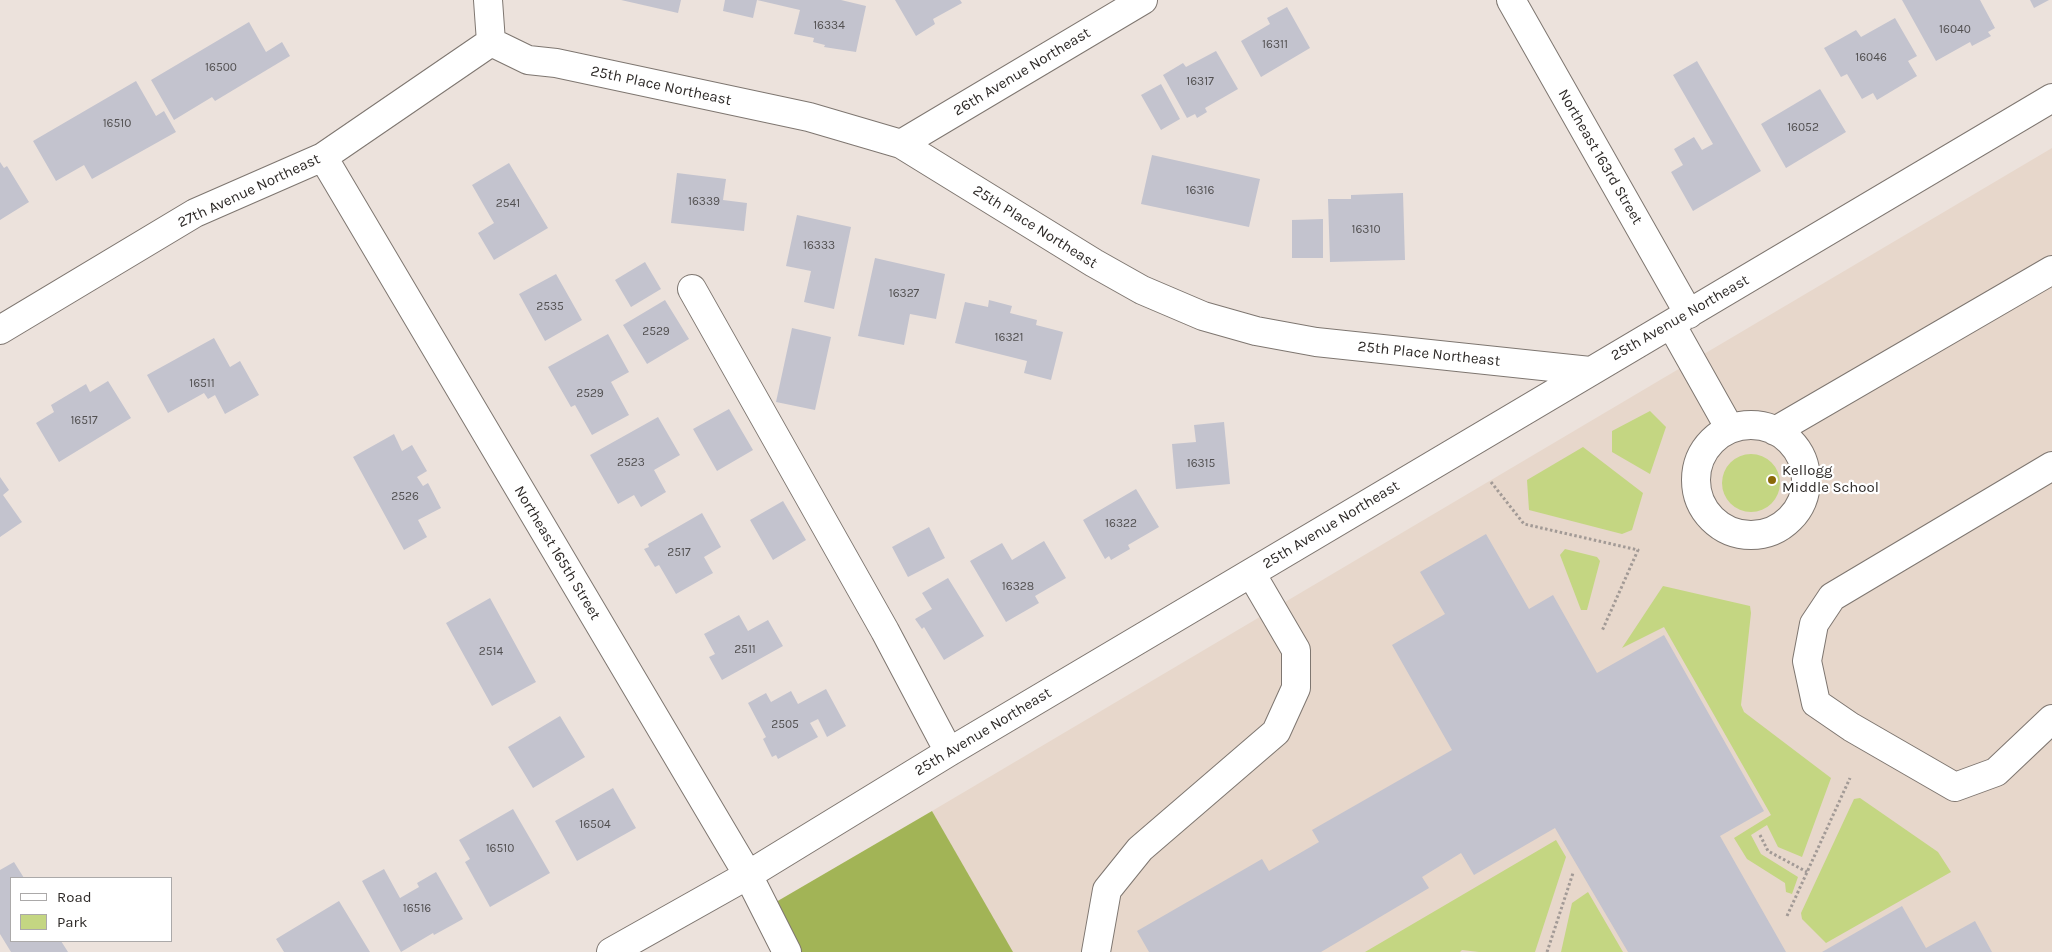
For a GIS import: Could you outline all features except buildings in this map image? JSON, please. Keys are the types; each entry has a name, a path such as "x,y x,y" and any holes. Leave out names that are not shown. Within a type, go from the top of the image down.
{"street":[{"path":"488,0 491,42"},
{"name":"26th Avenue Northeast","path":"901,144 1144,0"},
{"name":"Northeast 163rd Street","path":"1511,0 1680,319 1730,429"},
{"name":"25th Place Northeast","path":"491,42 528,60 556,64 809,116 901,144 1094,263 1142,290 1203,316 1256,331 1316,342 1590,371"},
{"name":"27th Avenue Northeast","path":"0,330 195,213 322,157 491,42"},
{"name":"25th Avenue Northeast","path":"611,952 748,874 1251,572 2052,98"},
{"name":"Northeast 165th Street","path":"322,157 748,874 787,952"},
{"path":"1775,431 2052,270"},
{"path":"692,289 884,631 949,752"},
{"path":"1748,425 1766,427 1783,435 1796,448 1804,465 1806,483 1802,501 1792,517 1778,528 1761,534 1743,535 1726,529 1712,519 1701,504 1696,487 1697,469 1703,452 1714,438 1730,429 1748,425"},
{"path":"2052,466 1832,597 1814,624 1807,661 1816,703 1851,727 1954,787 1996,772 2052,719"},
{"path":"1096,952 1107,890 1140,849 1276,732 1296,688 1296,650 1251,572"}],"path":[{"path":"1491,482 1524,524 1638,550 1602,631"},
{"path":"1787,916 1850,778"},
{"path":"1760,836 1768,851 1807,872"},
{"path":"1547,952 1573,873"}],"shaded area":[{"name":"Kellogg Middle School","path":"2052,148 2052,952 1012,952 932,811"}],"green space":[{"path":"1650,411 1666,427 1650,474 1612,452 1612,431"},
{"path":"1583,447 1643,493 1632,530 1622,534 1529,510 1527,480"},
{"path":"1745,454 1757,454 1772,462 1780,477 1780,489 1772,504 1757,512 1745,512 1730,504 1722,489 1722,477 1730,462"},
{"path":"1565,549 1597,557 1600,561 1587,610 1581,610 1560,555"},
{"path":"1663,586 1750,606 1751,613 1741,705 1744,712 1831,778 1802,857 1778,847 1767,825 1751,835 1761,854 1798,877 1792,894 1786,892 1785,883 1747,859 1734,838 1771,815 1664,627 1622,648"},
{"path":"1860,798 1938,852 1951,872 1826,943 1802,919 1801,913 1854,799"},
{"path":"932,811 1013,952 802,952 776,902"},
{"path":"1556,840 1566,857 1535,952 1479,952 1462,950 1460,952 1365,952"},
{"path":"1588,892 1623,952 1561,952 1572,903"}],"place":[{"name":"Kellogg Middle School","path":"1772,480"}]}
